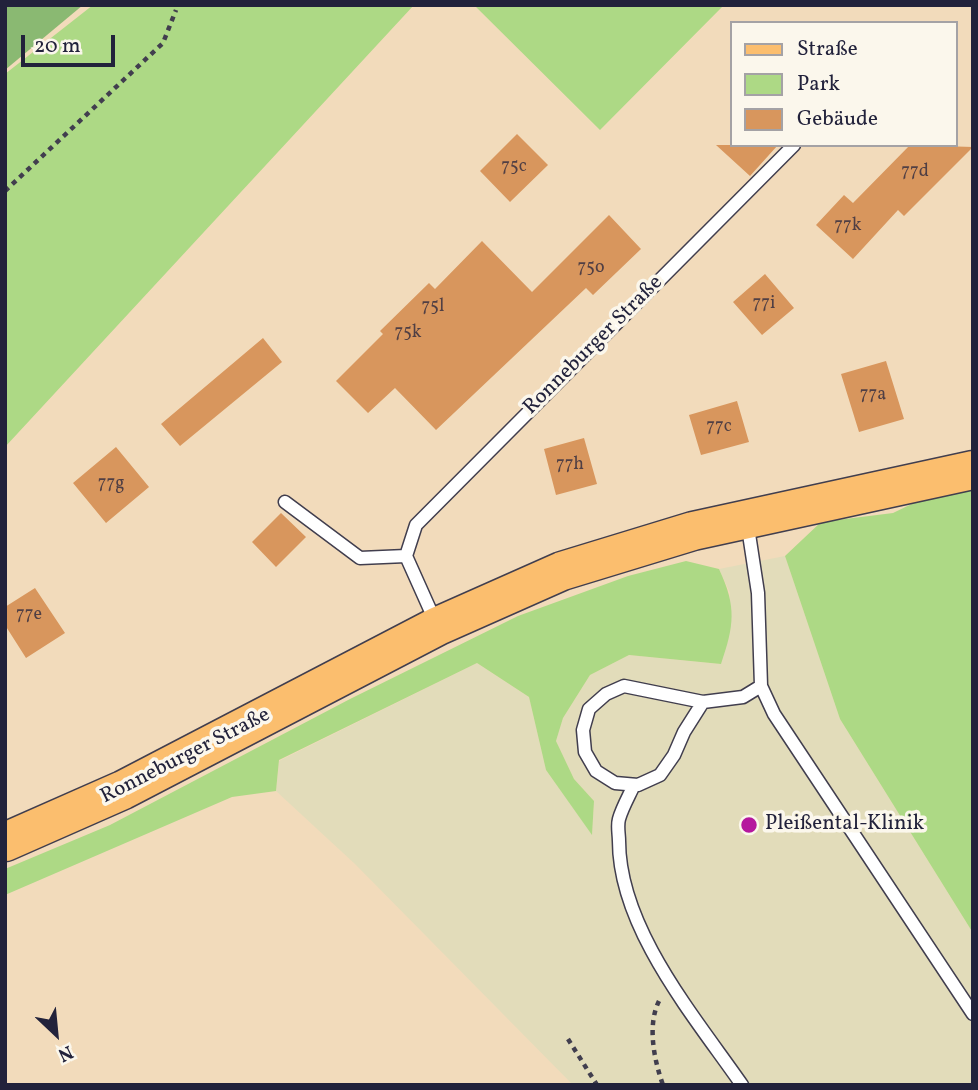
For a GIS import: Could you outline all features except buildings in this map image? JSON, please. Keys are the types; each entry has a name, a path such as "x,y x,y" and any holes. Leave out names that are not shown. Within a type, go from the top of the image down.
{"main road":[{"name":"Ronneburger Straße","path":"5,842 123,790 438,626 562,571 637,547 747,518 973,470"}],"lane":[{"name":"Ronneburger Straße","path":"406,556 416,525 792,147"},
{"path":"285,502 360,558 406,556 438,626"},
{"path":"747,518 758,593 761,686 774,714 973,1014"},
{"path":"702,702 674,755 660,775 634,785 615,783 596,771 585,752 583,730 589,709 606,694 631,686 702,702 743,697 761,686"},
{"path":"634,785 619,821 619,861 629,903 643,936 741,1085"}],"path":[{"path":"5,191 163,43 176,10"},
{"path":"663,1085 655,1064 652,1013 670,979"},
{"path":"568,1039 597,1085"}],"shaded area":[{"name":"Pleißental-Klinik","path":"785,556 840,719 973,933 973,1085 573,1085 355,864 276,791 279,761 477,663 529,697 546,770 592,834 594,801 574,779 556,741 563,718 590,675 629,655 721,664 730,593 719,569"}],"green space":[{"path":"5,5 83,5 5,70"},
{"path":"93,5 414,5 5,447 5,74"},
{"path":"474,5 724,5 600,130"},
{"path":"973,489 973,933 840,719 785,556 821,522 893,513 922,499"},
{"path":"686,561 719,569 725,582 732,616 721,664 629,655 590,675 563,718 556,741 574,779 594,801 592,835 546,770 529,697 477,663 279,760 276,791 232,797 5,895 5,869 110,825 350,699 518,616 628,576"}],"place":[{"name":"Pleißental-Klinik","path":"749,825"}]}
